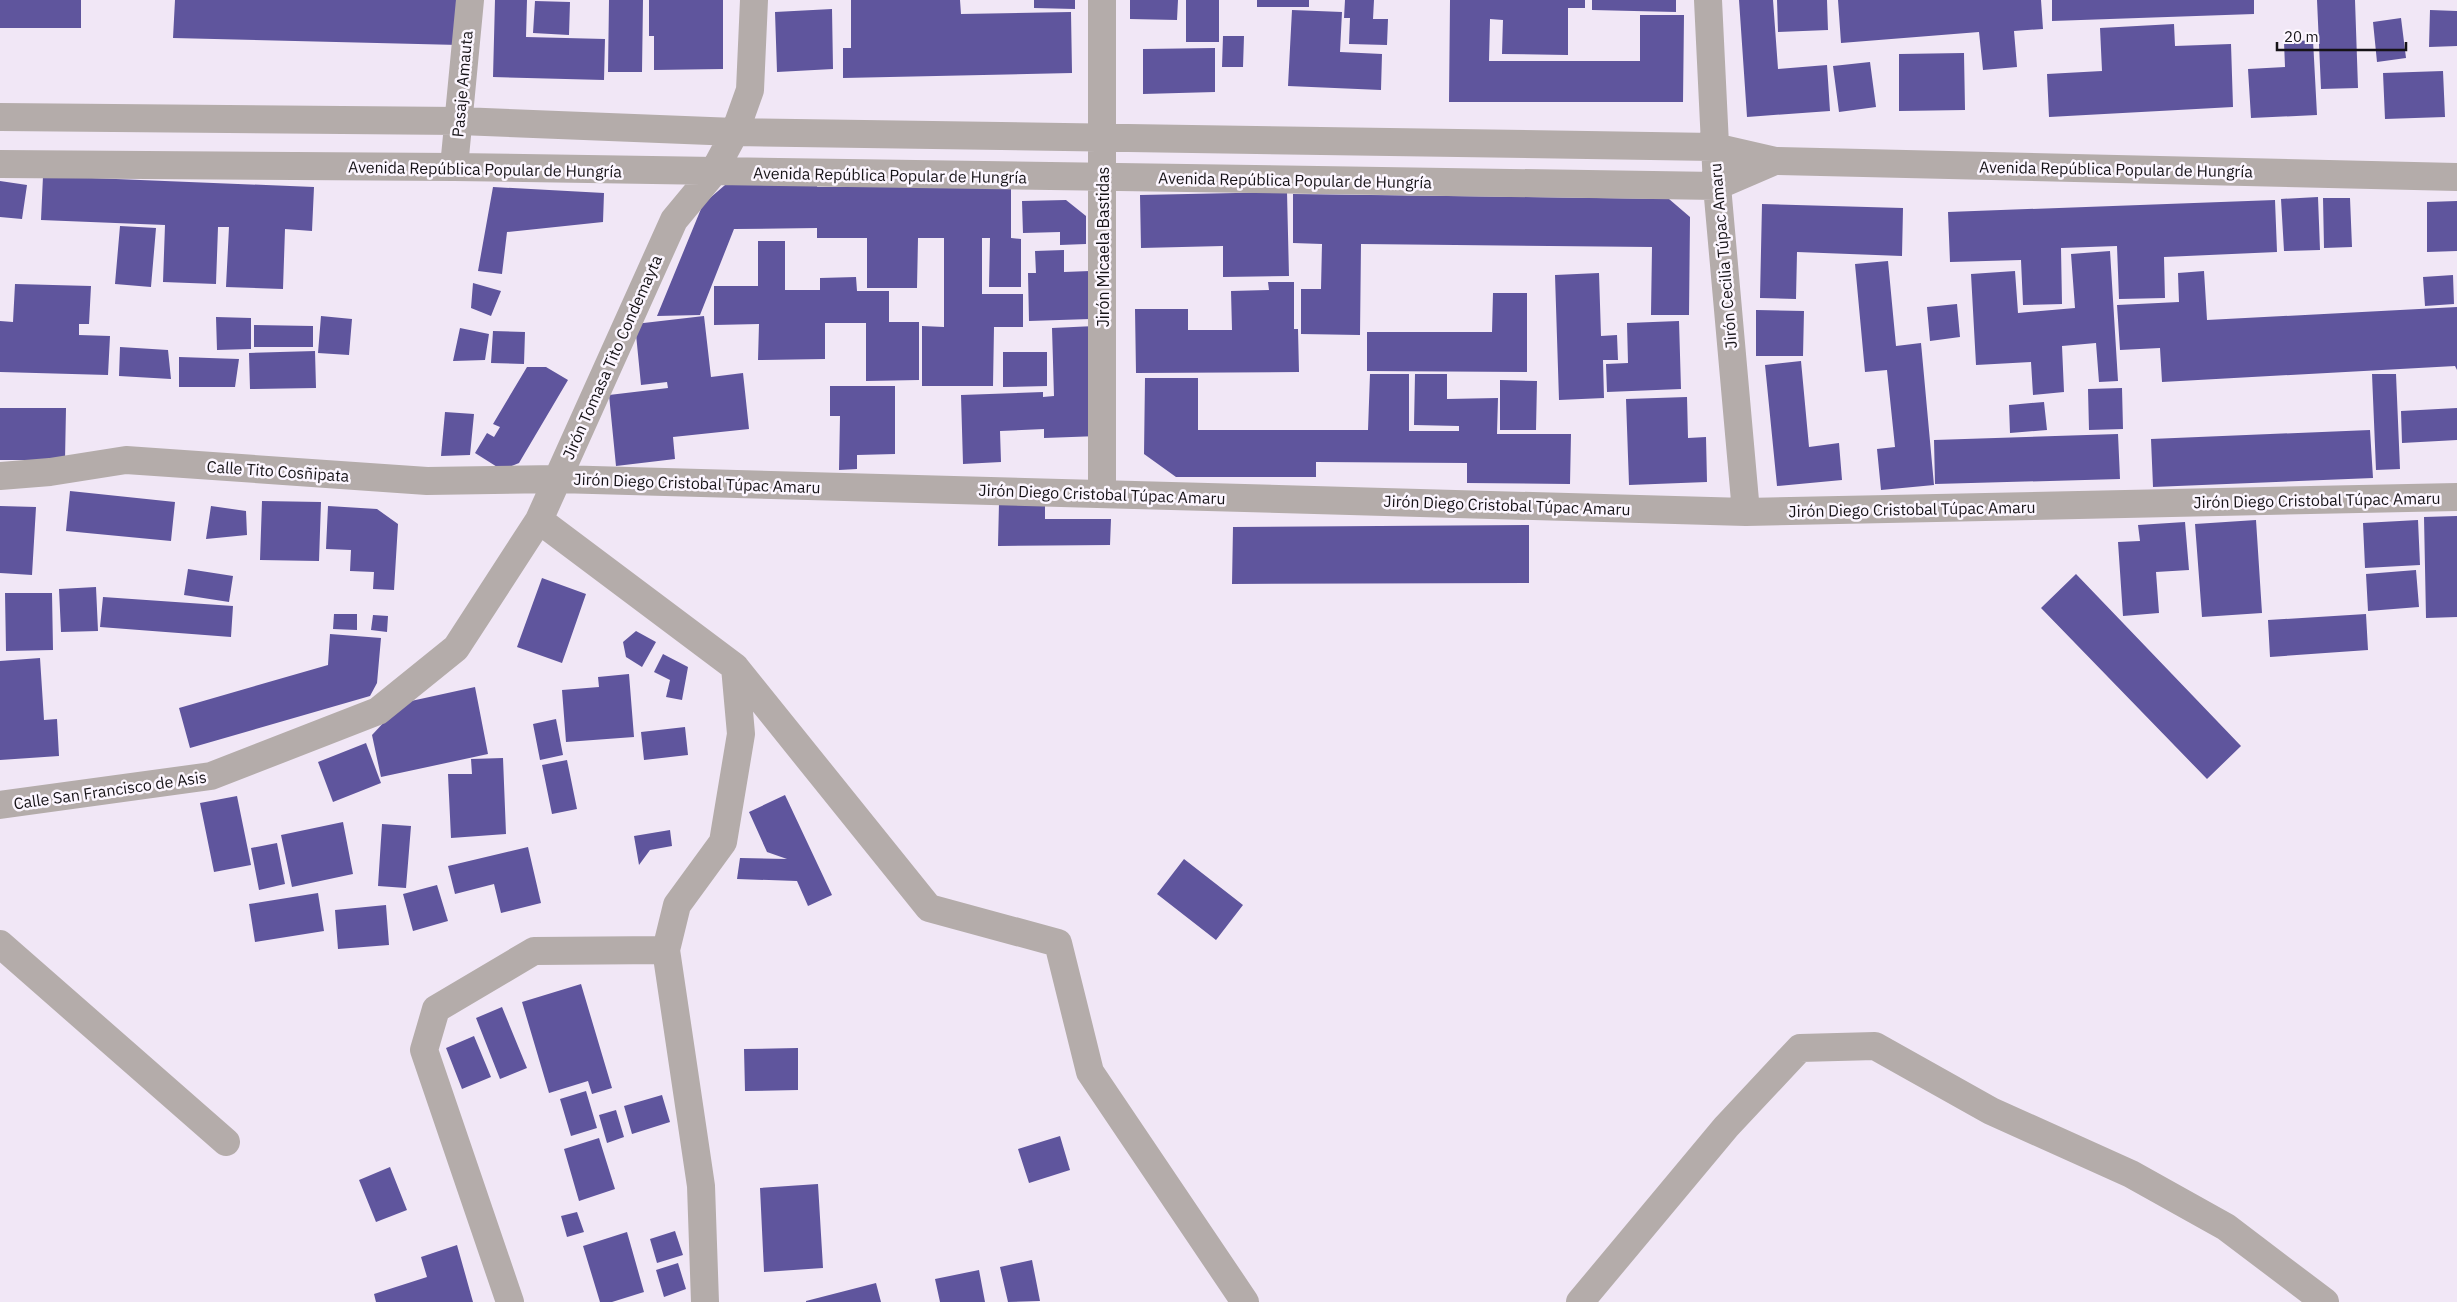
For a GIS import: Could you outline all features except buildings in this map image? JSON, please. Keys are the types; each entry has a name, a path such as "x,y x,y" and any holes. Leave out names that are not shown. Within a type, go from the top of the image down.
{"street":[{"name":"Pasaje Amauta","path":"454,167 460,121 470,0"},
{"name":"Jirón Tomasa Tito Condemayta","path":"456,648 539,520 674,220 712,172 735,132 750,90 754,0"},
{"name":"Jirón Micaela Bastidas","path":"1102,0 1104,177 1102,494"},
{"name":"Jirón Cecilia Túpac Amaru","path":"1708,0 1714,146 1746,512"},
{"name":"Avenida República Popular de Hungría","path":"0,117 460,121 735,132 1714,146 1775,161 2457,177"},
{"name":"Avenida República Popular de Hungría","path":"0,164 454,167 1717,186 1775,161"},
{"name":"Calle Tito Cosñipata","path":"0,476 50,472 126,460 427,481 557,479"},
{"name":"Jirón Diego Cristobal Túpac Amaru","path":"557,479 1746,512 2457,497"},
{"path":"539,520 735,667 929,908 1058,943 1090,1072 1245,1302"},
{"name":"Calle San Francisco de Asis","path":"0,805 211,776 378,711 456,648"},
{"path":"705,1302 702,1186 666,950 677,905 723,842 741,734 735,667"},
{"path":"0,944 226,1142"},
{"path":"510,1302 424,1050 436,1009 534,951 666,950"},
{"path":"1580,1302 1726,1127 1800,1048 1874,1046 1991,1111 2131,1174 2226,1227 2325,1302"}]}
